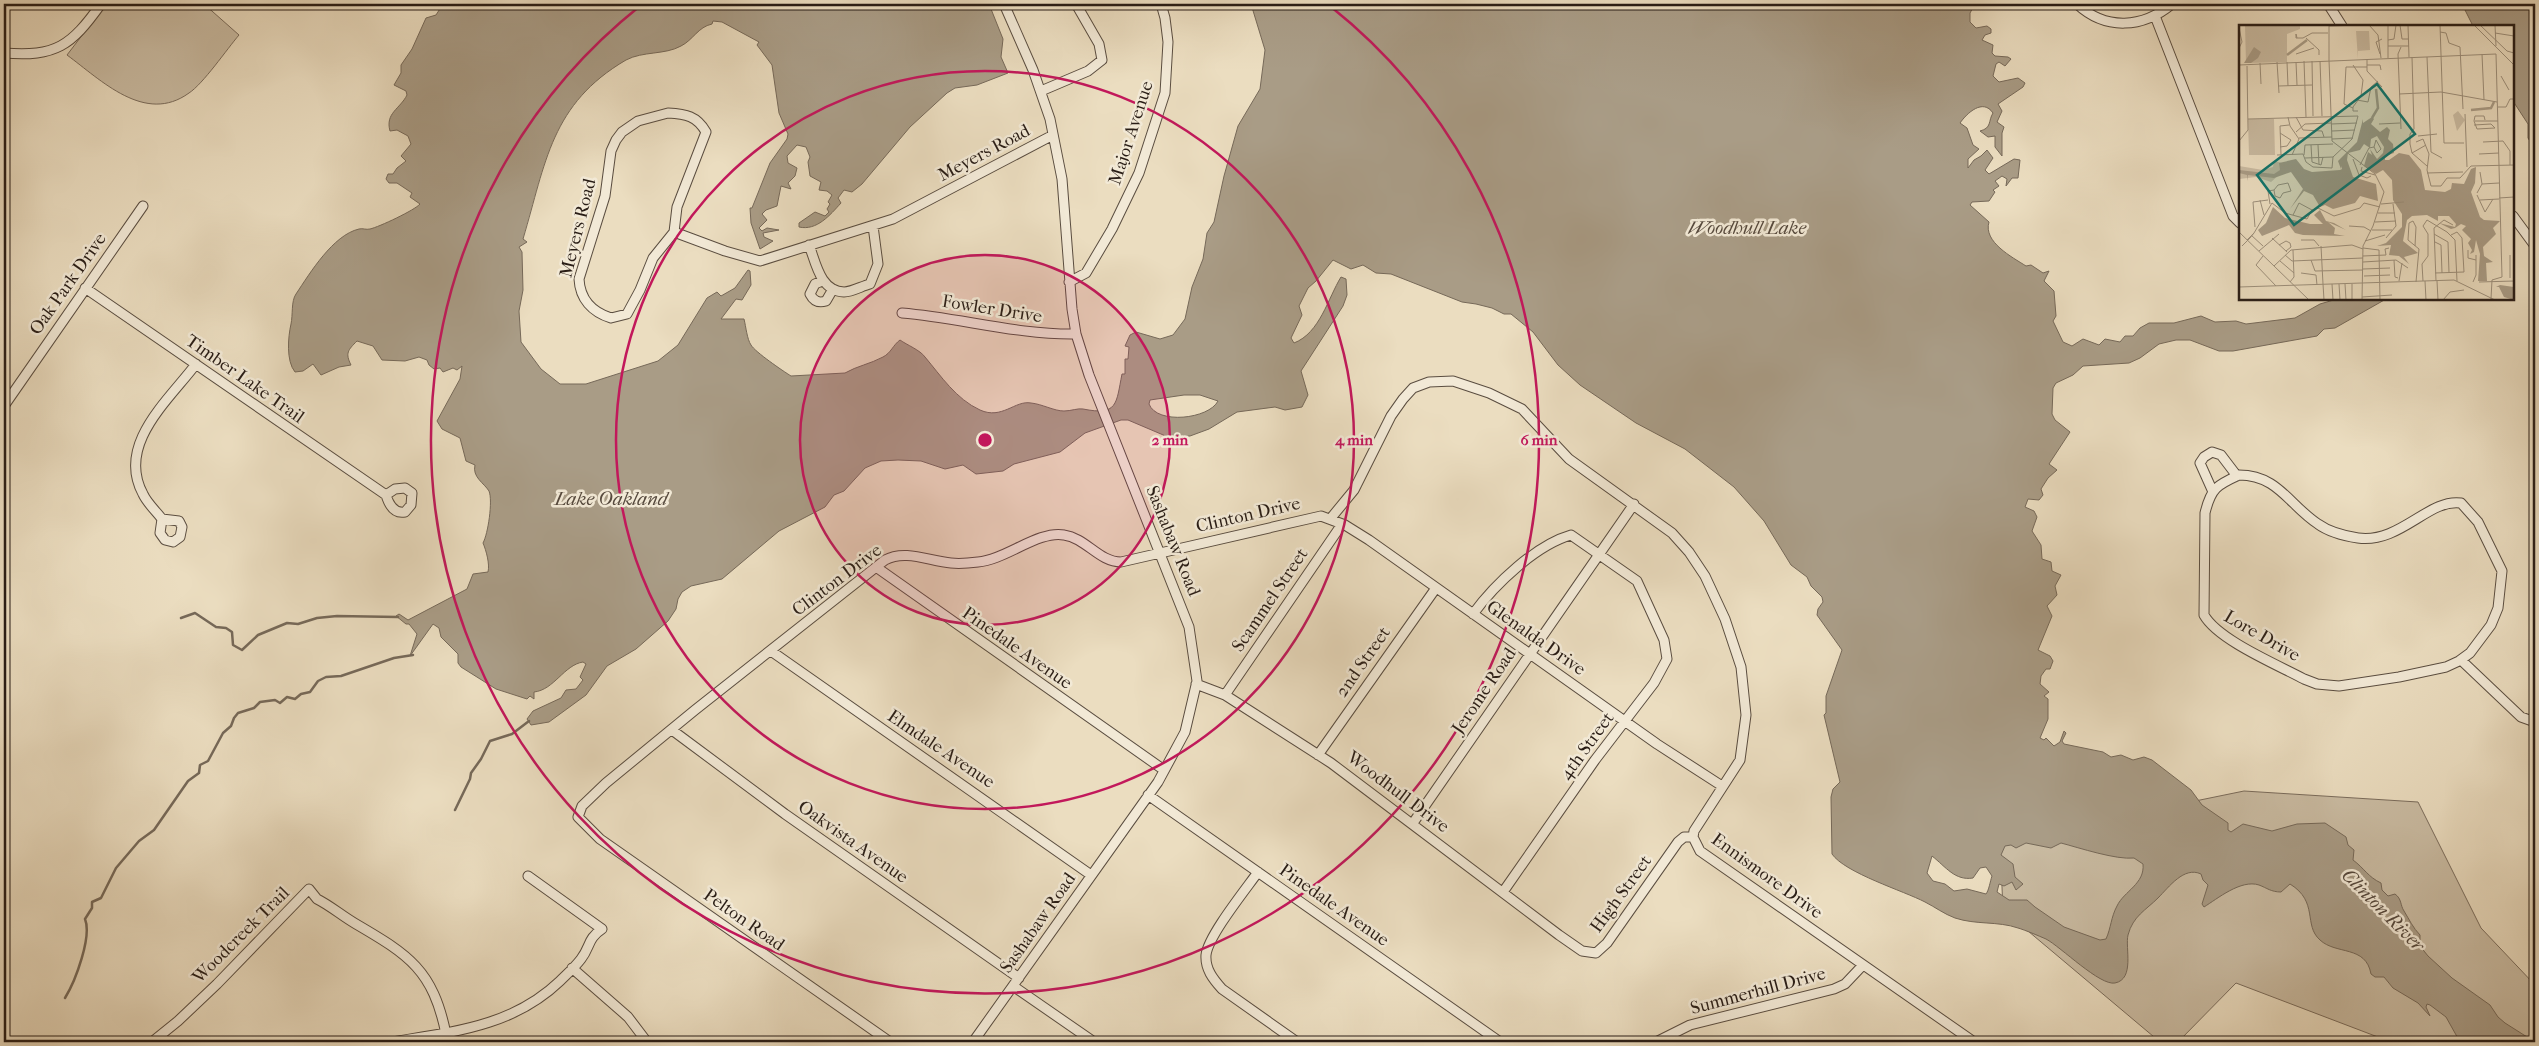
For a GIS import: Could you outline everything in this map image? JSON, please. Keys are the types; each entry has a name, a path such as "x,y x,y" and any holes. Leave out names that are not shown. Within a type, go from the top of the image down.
{"street":[{"path":"4,53 39,54 51,51 73,38 101,4"},
{"name":"Sashabaw Road","path":"974,1042 1164,770 1185,732 1196,684 1189,627 1100,401 1076,334 1069,282 1062,179 1053,135 1040,91 1004,4"},
{"path":"1040,91 1092,68 1102,60 1099,44 1076,4"},
{"name":"Major Avenue","path":"1069,282 1086,273 1100,251 1140,173 1165,93 1168,42 1161,4"},
{"path":"2078,4 2097,18 2113,24 2128,24 2155,16 2172,4"},
{"path":"2328,4 2341,25"},
{"path":"2155,16 2233,216 2239,222"},
{"name":"Meyers Road","path":"668,114 684,114 697,119 706,132 677,206 674,232 653,258 640,290 627,314 610,318 590,308 580,288 579,279 605,196 610,151 622,132 638,121 668,114"},
{"name":"Meyers Road","path":"674,232 725,251 760,260 873,226 910,211 1053,135"},
{"name":"Oak Park Drive","path":"4,406 143,206"},
{"path":"2514,217 2535,246"},
{"path":"809,245 822,280 834,289 845,292 870,284 878,264 873,226"},
{"path":"822,280 812,288 810,294 816,302 826,301 834,289"},
{"name":"Timber Lake Trail","path":"85,288 386,495"},
{"name":"Fowler Drive","path":"902,313 943,316 1034,333 1076,334"},
{"path":"162,519 143,495 138,482 135,469 137,454 153,416 196,364"},
{"name":"Ennismore Drive","path":"1331,518 1354,490 1391,416 1403,398 1413,388 1429,382 1453,381 1471,386 1522,409 1569,460 1634,504 1672,533 1689,552 1705,576 1725,619 1741,667 1746,715 1744,740 1740,760 1694,831 1694,837 1700,851 1974,1042"},
{"path":"2212,452 2221,455 2237,476 2216,486 2213,492 2200,463 2204,457 2212,452"},
{"name":"Lore Drive","path":"2213,492 2205,513 2204,615 2209,624 2226,637 2317,684 2339,686 2399,677 2446,667 2461,660 2479,642 2491,624 2498,608 2502,571 2478,522 2465,506 2453,502 2444,504 2401,529 2378,537 2360,538 2343,535 2318,525 2262,477 2237,476"},
{"name":"Jerome Road","path":"1413,823 1634,504"},
{"name":"Clinton Drive","path":"580,822 578,812 588,799 876,567 894,555 952,563 980,562 1006,555 1041,539 1063,534 1082,542 1111,562 1122,562 1302,518 1321,516 1331,518"},
{"name":"Glenalda Drive","path":"1331,518 1436,588 1625,721 1722,786"},
{"name":"Scammel Street","path":"1226,695 1342,524"},
{"path":"1473,614 1496,587 1529,559 1558,539 1572,535 1600,555"},
{"name":"4th Street","path":"1503,892 1595,760 1654,683 1667,659 1664,640 1637,581 1600,555"},
{"name":"Pinedale Avenue","path":"876,567 1164,770"},
{"name":"2nd Street","path":"1318,755 1436,588"},
{"name":"Elmdale Avenue","path":"771,651 1091,875"},
{"path":"2461,660 2521,717 2535,722"},
{"name":"Woodhull Drive","path":"1196,684 1226,695 1318,755 1413,823 1570,943"},
{"name":"Oakvista Avenue","path":"672,730 1016,982 1094,1042"},
{"name":"Pinedale Avenue","path":"1148,795 1500,1042"},
{"name":"Pelton Road","path":"580,822 600,839 890,1042"},
{"name":"High Street","path":"1570,943 1586,953 1596,953 1607,943 1678,842 1684,838 1694,837"},
{"path":"1258,872 1207,948 1208,970 1222,989 1297,1042"},
{"path":"391,1042 446,1034 492,1022 535,1000 582,959 591,936 602,929 528,876"},
{"name":"Woodcreek Trail","path":"152,1042 210,990 309,889 317,899 411,960 434,991 446,1034"},
{"name":"Summerhill Drive","path":"1656,1042 1690,1025 1834,989 1845,984 1863,965"},
{"path":"572,968 628,1017 647,1042"}],"shaded area":[{"path":"106,4 204,4 239,35 208,74 189,93 173,102 156,104 140,102 109,86 67,55"},
{"path":"2244,791 2418,802 2481,928 2535,985 2535,1042 2391,1042 2236,983 2178,1042 2160,1042 2003,910 2000,841"}],"water":[{"name":"Woodhull Lake","path":"443,4 989,4 1003,39 1001,57 1008,73 977,85 955,88 947,93 910,127 862,184 852,192 844,190 838,198 841,203 828,217 812,227 806,228 799,227 799,223 815,212 825,216 829,212 827,209 830,204 828,202 832,195 827,191 819,190 821,182 810,176 808,162 810,157 806,147 797,145 787,156 788,163 797,168 795,176 788,183 791,189 781,186 777,206 766,210 762,214 767,220 759,228 762,231 767,228 779,230 763,233 764,237 773,241 760,249 751,223 750,208 752,208 770,163 787,139 788,134 779,113 772,65 757,45 759,42 722,22 713,21 712,24 703,28 675,49 640,55 626,60 601,77 582,96 567,116 555,137 538,185 523,239 527,242 519,247 522,252 523,290 519,311 521,342 541,369 560,384 586,384 658,361 678,345 707,298 717,292 721,296 735,288 748,270 750,271 751,285 742,300 736,299 721,319 744,319 748,340 751,345 791,376 845,373 883,357 900,340 923,354 949,386 964,400 980,410 995,413 1025,403 1064,411 1081,409 1103,411 1109,409 1116,400 1122,374 1125,374 1125,359 1128,359 1129,347 1125,346 1130,335 1136,332 1160,339 1173,335 1185,319 1192,287 1203,259 1207,233 1214,222 1238,126 1260,89 1265,50 1251,4 1975,4 1970,13 1970,22 1976,28 1987,26 1991,29 1991,33 1985,35 1982,40 1993,45 1992,53 1995,56 2011,59 2005,66 1999,62 1996,64 1993,76 1999,82 2018,78 2025,83 2023,87 1998,104 2002,111 1997,122 2004,127 2002,133 2002,156 1995,147 1995,136 1988,137 1980,131 1984,130 1989,124 1993,113 1989,109 1980,107 1975,109 1960,123 1967,128 1973,145 1979,149 1968,159 1968,168 1974,160 1987,150 1993,158 1985,170 1989,174 2014,159 2020,160 2018,178 2012,178 2006,186 2007,179 2002,176 1995,181 1999,186 1993,190 1995,192 1989,201 1972,202 1970,205 1989,222 1990,236 2000,248 2026,266 2031,265 2043,273 2049,271 2044,281 2054,291 2056,316 2053,321 2063,342 2072,346 2083,339 2099,345 2105,339 2120,342 2125,336 2133,336 2140,328 2149,323 2174,323 2201,316 2215,322 2236,321 2246,324 2295,318 2320,304 2334,300 2384,300 2335,328 2324,329 2317,336 2233,351 2219,351 2190,340 2176,340 2159,344 2140,358 2129,363 2083,366 2073,375 2056,383 2053,388 2052,414 2055,420 2070,432 2049,464 2057,470 2048,478 2041,489 2043,495 2039,500 2028,499 2025,507 2034,511 2037,517 2032,531 2041,545 2042,559 2051,562 2052,571 2061,575 2055,586 2057,595 2047,606 2052,616 2038,650 2050,656 2053,661 2050,669 2046,669 2041,676 2040,684 2049,692 2044,696 2048,699 2048,719 2040,738 2044,740 2046,738 2054,746 2060,742 2064,731 2066,733 2062,741 2064,744 2103,752 2111,757 2121,755 2133,760 2144,757 2152,760 2191,790 2202,805 2228,823 2228,830 2231,832 2243,824 2272,831 2297,824 2325,823 2346,837 2348,845 2354,850 2353,860 2381,883 2382,890 2388,896 2395,894 2399,898 2404,911 2420,935 2420,946 2428,956 2452,978 2490,1005 2498,1017 2505,1023 2535,1042 2460,1042 2446,1017 2430,1005 2427,1004 2426,1007 2430,1016 2418,1003 2393,988 2384,977 2375,977 2371,974 2368,965 2357,954 2334,948 2320,940 2312,927 2305,898 2290,884 2281,892 2252,884 2237,887 2204,907 2202,904 2208,885 2203,880 2201,874 2195,872 2183,875 2172,883 2133,923 2127,941 2128,962 2125,976 2115,983 2100,979 2046,939 2010,926 1971,922 1955,918 1925,902 1849,868 1832,854 1831,797 1833,789 1840,782 1824,715 1826,713 1826,696 1842,650 1817,615 1818,609 1823,602 1822,597 1811,586 1807,577 1791,565 1764,521 1734,487 1685,449 1636,423 1580,385 1558,365 1533,332 1511,314 1504,314 1492,308 1462,302 1391,274 1376,273 1363,265 1351,269 1333,260 1308,288 1299,306 1302,315 1291,338 1294,343 1310,331 1317,323 1341,277 1346,279 1347,295 1343,306 1301,371 1308,395 1302,407 1285,410 1275,407 1237,412 1209,429 1190,436 1168,437 1128,420 1121,420 1085,433 1060,452 1014,464 1003,471 976,474 963,465 945,469 921,461 881,461 865,468 844,491 834,495 825,507 779,531 722,579 691,586 682,592 676,609 668,621 636,649 607,666 586,695 549,722 531,725 527,719 533,711 561,698 566,690 576,689 583,680 580,677 586,664 583,662 576,664 547,687 534,692 534,699 530,696 527,699 496,689 461,667 458,663 458,654 441,637 439,628 433,624 410,656 417,634 409,624 406,624 396,616 399,614 408,620 467,589 473,574 488,572 488,561 483,543 489,517 489,491 475,473 475,465 466,461 460,438 442,429 437,421 460,379 462,366 457,370 453,368 443,372 440,368 434,369 427,360 419,357 405,361 382,360 373,346 357,341 348,352 351,365 339,367 321,375 313,364 303,371 295,372 290,362 288,349 294,297 331,247 349,233 381,225 420,204 410,197 412,193 397,183 389,183 386,179 388,174 393,174 406,161 401,156 411,144 408,136 397,130 390,131 389,125 391,115 407,95 406,91 394,85 401,73 401,65 412,49 426,18 436,15","holes":["1184,395 1200,395 1218,401 1205,412 1183,417 1162,415 1154,411 1149,404 1150,400","2026,843 2051,848 2061,843 2108,855 2134,858 2143,864 2141,877 2120,901 2113,914 2106,939 2100,940 2064,927 2027,900 2009,900 1997,892 1999,884 2004,886 2012,882 2016,890 2023,884 2015,877 2013,864 2001,855 2005,846 2011,845 2016,848","1932,856 1951,872 1961,877 1973,878 1980,868 1986,867 1992,876 1986,894 1967,889 1954,891 1945,884 1933,881 1927,873"]},
{"path":"2462,4 2535,4 2535,149 2528,138 2528,124 2514,103 2514,25 2472,25"}],"waterway":[{"path":"181,618 195,613 216,627 226,628 232,632 233,645 242,650 258,635 287,623 298,624 317,618 337,616 398,617"},
{"path":"65,998 82,958 87,927 85,919 92,908 92,902 101,898 116,868 139,841 154,830 188,781 199,773 200,765 208,761 223,733 231,726 238,713 254,708 260,702 275,700 280,703 287,697 295,699 301,694 310,692 318,681 326,677 341,676 394,658 413,655"},
{"path":"455,810 471,773 490,741 512,734 529,721"}],"water label":[{"name":"Lake Oakland","path":"611,499"},
{"name":"Clinton River","path":"2383,910"}]}
